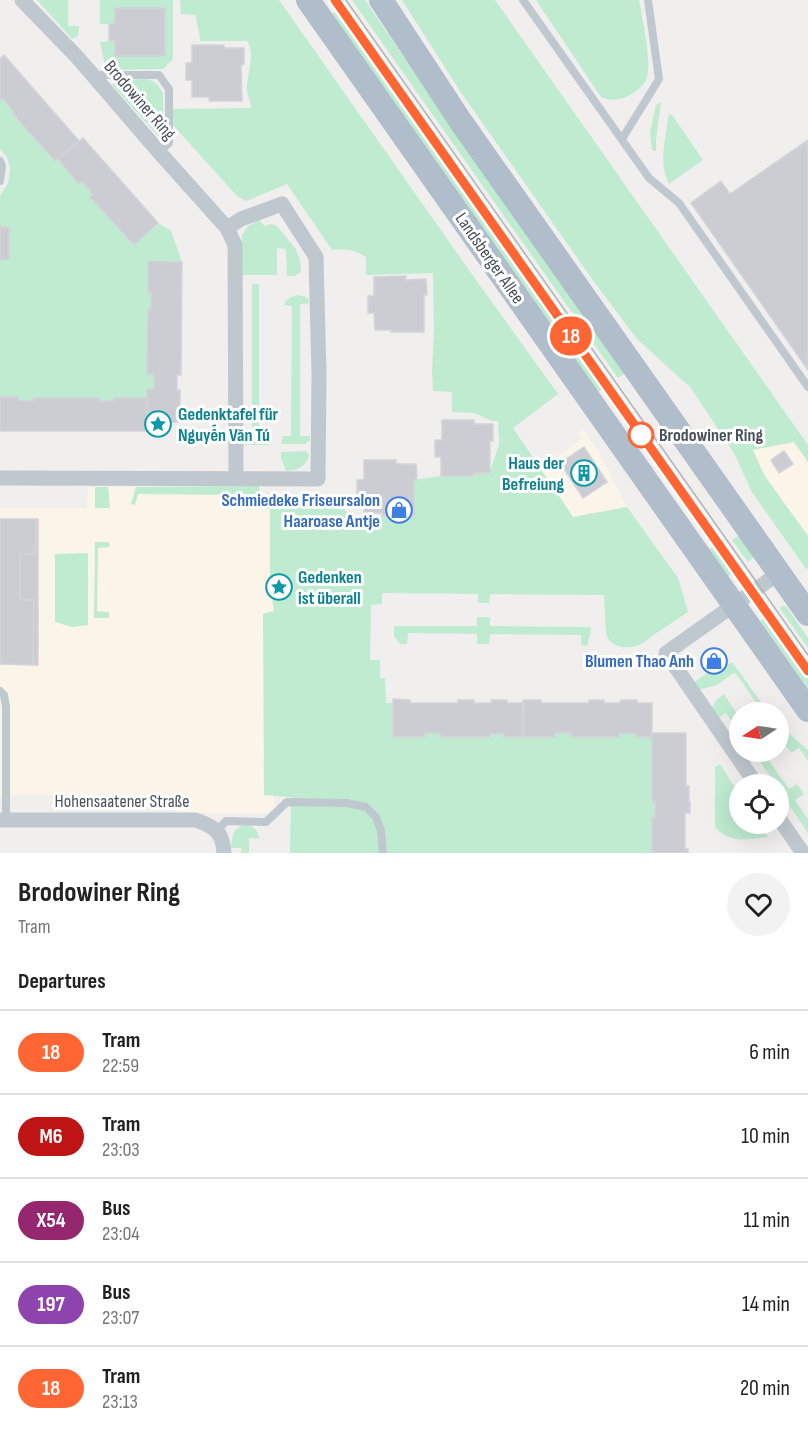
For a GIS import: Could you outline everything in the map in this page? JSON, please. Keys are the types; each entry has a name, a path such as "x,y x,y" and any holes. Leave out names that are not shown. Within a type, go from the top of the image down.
{"main road":[{"name":"Landsberger Allee","path":"308,0 808,710"},
{"path":"381,0 461,122 808,614"}],"street":[{"name":"Brodowiner Ring","path":"22,0 78,58 227,228 235,245 236,478"},
{"path":"0,478 318,479 319,374 316,257 282,204 241,219 227,228"},
{"path":"749,774 666,653 779,573"},
{"name":"Hohensaatener Straße","path":"3,820 196,820 217,831"},
{"path":"217,831 222,838 224,853"},
{"path":"789,833 803,853"}],"lane":[{"path":"523,0 649,178 679,203 808,387"},
{"path":"622,139 659,79 648,0"},
{"path":"92,75 159,75 169,89 168,143 159,152"},
{"path":"0,161 2,166 0,181"},
{"path":"0,691 4,695 6,707 3,820"},
{"path":"217,831 226,821 266,822 287,802 346,803 366,807 376,817 381,831 383,853"}],"shaded area":[{"path":"583,429 599,452 627,507 573,517 541,469 581,439 578,434"},
{"path":"794,442 808,462 808,536 764,475 753,450"},
{"path":"259,486 260,498 276,498 274,803 284,809 283,813 175,813 175,795 0,795 0,508 87,508 88,487"}],"green space":[{"path":"37,0 68,0 68,26 79,26 78,36 72,39"},
{"path":"100,0 173,0 173,59 163,69 106,70 100,42 115,41 165,8 116,8 115,24 100,24"},
{"path":"180,0 279,0 558,394 513,428 573,517 627,507 678,578 688,612 641,644 624,647 615,645 606,634 604,595 490,594 489,603 478,603 478,594 382,593 382,604 371,605 370,660 380,660 380,678 385,678 386,703 393,703 393,736 425,737 425,733 440,733 441,737 505,734 505,737 554,737 555,733 636,734 636,737 652,737 652,800 655,801 655,818 652,818 652,853 290,853 291,797 264,795 263,614 274,611 270,585 270,509 252,509 251,495 138,494 135,505 131,504 136,487 259,486 260,506 342,508 354,517 413,516 414,480 441,476 473,476 473,473 490,472 499,444 498,421 492,421 474,413 452,412 452,392 433,391 433,273 366,275 366,257 350,250 332,250 287,184 246,201 237,196 172,124 173,109 251,108 247,88 251,50 247,41 200,41 196,15 181,14"},
{"path":"352,0 365,0 625,373 618,378"},
{"path":"402,0 495,0 808,445 808,462 794,442 753,450 764,475 808,536 808,568 806,569 752,492 734,453 691,388 637,339 592,279 460,91"},
{"path":"536,0 639,0 648,64 646,80 640,88 621,99 601,97"},
{"path":"337,11 603,388 596,394 330,15"},
{"path":"148,79 157,84 163,93 164,132 158,136 112,85 118,80"},
{"path":"3,99 14,112 12,114 55,161 58,159 79,184 82,182 93,194 90,197 133,245 158,223 171,231 182,262 148,261 148,292 151,292 151,309 148,309 147,374 154,374 154,389 147,389 147,398 114,398 114,401 99,401 99,398 34,398 33,401 18,400 18,397 0,397 0,260 9,259 9,227 0,227 0,196 8,183 10,169 7,157 0,149 0,100"},
{"path":"661,102 656,151 652,150 650,133 656,105"},
{"path":"670,114 703,160 669,184 663,159"},
{"path":"259,220 265,226 271,224 277,226 295,248 300,260 301,272 294,276 287,276 286,249 277,248 277,275 242,275 242,235 248,226"},
{"path":"252,284 259,284 259,436 269,436 269,445 242,445 242,436 252,435"},
{"path":"298,295 309,300 309,303 300,304 300,436 310,436 310,440 305,444 281,444 283,436 291,436 292,306 284,305 289,298"},
{"path":"306,451 309,455 304,465 298,469 286,471 281,452"},
{"path":"95,487 108,487 110,508 95,508"},
{"path":"740,535 754,557 748,562 732,540"},
{"path":"95,542 110,544 109,547 98,548 97,611 109,612 109,618 94,618"},
{"path":"714,546 733,573 726,578 708,551"},
{"path":"88,553 88,625 72,627 55,622 55,554"},
{"path":"786,606 808,638 808,648 781,610 780,607"},
{"path":"477,617 490,617 490,626 591,627 587,646 581,645 581,635 490,634 489,644 477,644 477,634 408,633 407,644 400,644 394,636 394,626 477,626"},
{"path":"765,617 808,678 808,689 761,622"},
{"path":"733,663 761,702 756,702 733,673 717,685 698,690 693,683 707,673"},
{"path":"724,694 729,702 729,717 726,713 718,718 712,709 716,700"},
{"path":"789,734 808,750 808,761 799,748 791,753"},
{"path":"760,762 770,762 778,774 769,774"},
{"path":"720,764 729,778 729,834 766,834 768,837 733,838 715,827 715,767"},
{"path":"797,784 804,794 795,800 808,819 808,833 789,805 789,789"},
{"path":"243,825 254,828 259,839 249,838 249,853 241,853 241,848 231,848 232,837"}],"building":[{"path":"115,8 165,8 165,56 115,56 115,41 109,41 109,24 115,24"},
{"path":"192,45 224,45 224,48 244,48 244,64 241,65 242,101 209,101 209,97 192,97 192,80 186,80 186,63 192,63"},
{"path":"4,55 79,141 55,161 12,113 14,112 3,99 0,100 0,59"},
{"path":"83,138 158,223 134,245 90,197 93,194 82,182 79,184 58,159"},
{"path":"808,140 808,370 691,203 721,181 730,194"},
{"path":"0,227 9,227 9,259 0,260"},
{"path":"148,261 182,262 181,375 177,375 177,390 180,390 180,422 147,423 147,389 154,389 154,374 147,374 148,309 151,309 151,292 148,293"},
{"path":"406,276 405,280 426,279 424,332 375,330 374,313 368,313 368,296 374,296 374,277"},
{"path":"0,397 18,397 18,400 33,401 33,398 99,398 99,401 114,401 114,398 147,398 147,431 0,431"},
{"path":"442,420 474,420 474,424 493,424 493,441 490,441 490,473 473,473 473,476 441,476 441,457 435,457 435,440 442,440"},
{"name":"Haus der Befreiung","path":"584,447 607,482 583,498 560,463"},
{"path":"784,451 793,464 779,473 771,460"},
{"path":"364,460 396,460 396,464 416,464 414,516 382,516 382,513 364,513 364,496 357,496 357,480 364,480"},
{"path":"0,519 36,519 35,554 20,554 20,600 34,600 33,665 0,664"},
{"path":"36,519 38,519 38,665 33,665 34,600 20,600 20,554 35,554"},
{"name":"Blumen Thao Anh","path":"720,649 727,660 708,672 701,661"},
{"path":"393,699 410,700 410,703 458,703 458,700 474,700 474,703 492,703 491,700 507,700 507,703 524,703 523,737 490,734 490,737 441,737 440,733 425,733 425,737 393,737"},
{"path":"523,700 541,700 541,703 589,703 589,700 604,700 604,703 620,703 621,700 637,700 637,703 652,703 652,737 636,737 636,734 619,733 619,737 571,737 571,733 555,733 555,737 523,737"},
{"path":"652,733 686,733 686,786 689,786 690,813 685,813 685,849 688,849 688,853 652,853 652,818 655,818 655,801 652,801"}],"tram line":[{"path":"334,0 808,671"},
{"name":"18","path":"335,0 808,671"},
{"path":"346,0 808,655"}],"place":[{"name":"Gedenktafel für Nguyễn Văn Tú","path":"158,424"},
{"name":"Brodowiner Ring","path":"641,435"},
{"name":"Haus der Befreiung","path":"584,473"},
{"name":"Schmiedeke Friseursalon Haaroase Antje","path":"399,510"},
{"name":"Gedenken ist überall","path":"279,587"},
{"name":"Blumen Thao Anh","path":"714,661"}]}
